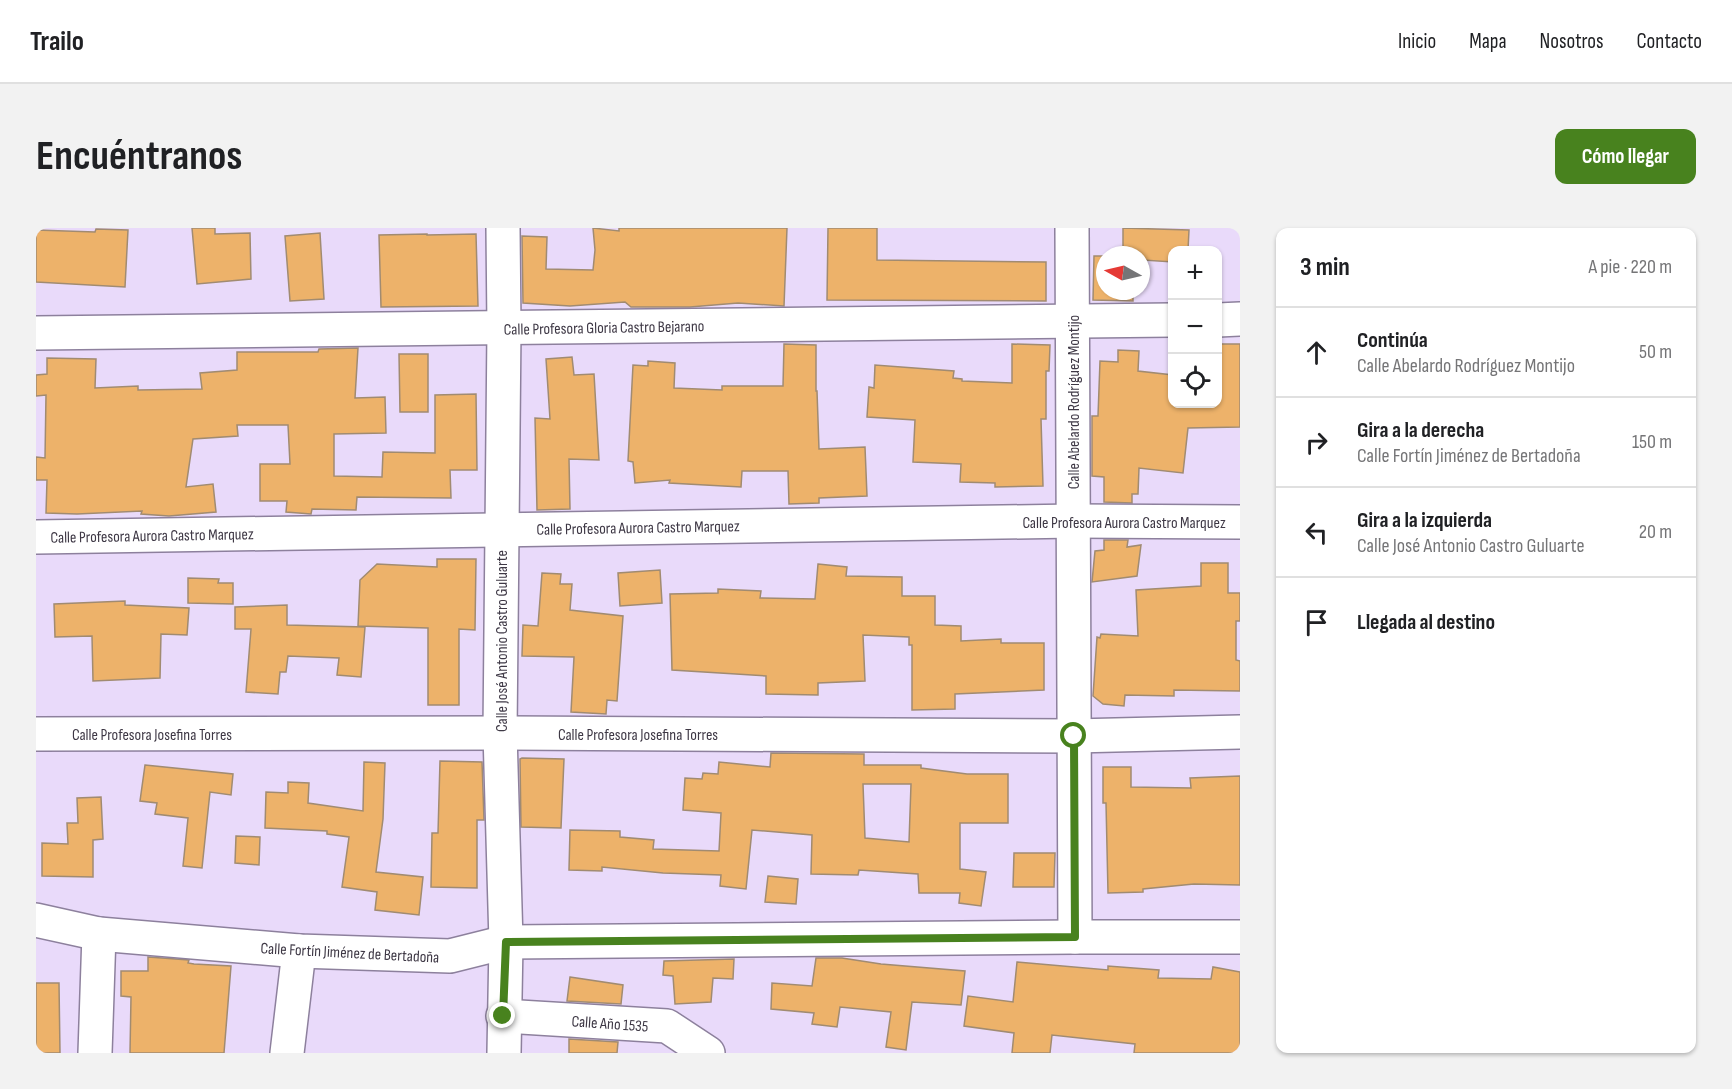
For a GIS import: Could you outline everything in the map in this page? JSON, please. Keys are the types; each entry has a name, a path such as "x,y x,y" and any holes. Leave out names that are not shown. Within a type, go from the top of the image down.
{"street":[{"name":"Calle José Antonio Castro Guluarte","path":"503,228 500,733 506,942 504,1053"},
{"name":"Calle Abelardo Rodríguez Montijo","path":"1072,228 1075,937"},
{"path":"1222,320 1240,319"},
{"name":"Calle Profesora Gloria Castro Bejarano","path":"36,333 1168,320"},
{"name":"Calle Profesora Aurora Castro Marquez","path":"36,537 1074,521 1240,522"},
{"name":"Calle Profesora Josefina Torres","path":"36,734 500,733 1074,736 1240,732"},
{"name":"Calle Fortín Jiménez de Bertadoña","path":"36,920 99,934 299,951 450,956 506,942 1075,937 1240,938"},
{"path":"95,1053 99,934"},
{"path":"286,1053 299,951"},
{"name":"Calle Año 1535","path":"503,1016 667,1026 708,1053"}],"building":[{"path":"192,228 215,228 215,234 250,233 251,279 197,284"},
{"path":"593,228 619,231 619,228 787,228 784,306 738,303 690,307 631,307 625,302 570,306 523,303 522,236 547,237 546,269 593,270 595,250"},
{"path":"828,228 877,228 877,260 1046,262 1046,301 827,300"},
{"path":"1123,228 1189,230 1188,246 1168,246 1168,262 1150,260 1150,246 1123,246"},
{"path":"96,229 128,230 125,287 36,282 36,230 95,232"},
{"path":"320,233 324,299 290,301 285,236"},
{"path":"476,234 478,306 381,307 379,235"},
{"path":"1094,256 1096,256 1096,300 1133,301 1093,300"},
{"path":"784,344 816,345 819,449 865,447 867,496 819,498 819,503 789,504 788,471 742,471 741,487 669,483 670,480 635,483 633,462 628,461 633,365 648,366 648,361 675,363 674,388 722,390 722,386 783,386"},
{"path":"1012,344 1050,345 1049,371 1046,371 1046,419 1041,419 1043,486 995,487 995,483 960,482 961,464 913,462 915,420 867,417 869,387 874,388 875,365 954,371 953,378 962,379 962,381 1012,383"},
{"path":"1222,344 1240,344 1240,427 1188,428 1183,473 1139,468 1138,494 1132,494 1132,503 1104,502 1104,477 1092,476 1092,416 1098,416 1100,361 1118,362 1118,350 1139,351 1138,371 1168,374 1168,408 1222,408"},
{"path":"358,348 355,398 385,397 386,433 334,434 334,476 382,477 383,452 435,453 435,395 476,394 477,470 450,470 451,498 357,497 356,510 312,509 311,514 286,512 287,501 260,501 260,464 290,464 288,425 237,425 238,436 193,439 186,487 213,484 216,512 169,516 141,514 142,511 46,513 47,480 36,480 36,457 45,458 46,395 36,396 36,375 47,374 47,358 96,359 95,388 138,386 138,390 202,389 200,373 237,370 237,352 318,352 319,349"},
{"path":"399,354 428,354 428,412 400,412"},
{"path":"572,357 574,375 594,374 599,460 569,459 570,509 537,510 535,418 550,419 546,359"},
{"path":"1104,540 1128,540 1127,547 1141,545 1137,576 1092,582 1095,551 1104,550"},
{"path":"437,559 476,559 475,630 459,629 459,705 428,705 428,628 358,626 360,580 377,564 437,567"},
{"path":"1201,563 1228,563 1228,593 1240,593 1240,621 1236,621 1236,660 1240,661 1240,691 1174,690 1174,696 1125,695 1124,706 1103,704 1093,696 1097,637 1100,638 1101,634 1138,636 1136,590 1201,586"},
{"path":"818,564 847,567 846,576 902,577 902,596 935,596 935,625 961,626 961,641 1001,639 1001,643 1044,643 1044,690 955,694 955,709 912,710 912,645 909,645 909,637 863,635 865,681 818,683 818,695 766,694 766,676 672,670 670,594 718,593 718,589 761,591 760,598 815,599"},
{"path":"660,570 662,603 620,606 618,573"},
{"path":"542,573 561,574 560,584 572,584 570,610 623,616 617,701 607,700 606,714 571,712 574,657 522,656 523,625 538,626"},
{"path":"188,578 219,579 218,583 233,583 233,604 188,603"},
{"path":"125,601 125,605 189,608 187,635 161,634 160,678 93,681 92,636 55,637 54,604"},
{"path":"287,605 287,625 365,627 361,677 337,675 339,658 288,656 286,672 280,672 278,694 246,692 251,629 235,629 235,607"},
{"path":"771,753 864,754 864,765 921,765 921,768 967,774 1008,774 1008,823 960,823 960,869 986,872 981,906 959,903 960,893 919,893 918,874 859,870 858,875 811,874 812,835 752,830 746,889 720,886 721,875 663,873 602,867 602,871 569,870 570,830 620,831 620,837 654,840 653,849 719,851 721,813 683,810 685,778 702,779 703,773 718,774 719,762 770,767","holes":["863,784 911,784 909,842 865,838"]},
{"path":"520,759 564,759 561,828 521,827"},
{"path":"440,761 482,762 484,820 477,820 477,888 431,887 432,833 438,833"},
{"path":"364,762 385,763 383,819 376,872 423,877 419,915 375,910 377,892 342,887 349,837 327,834 327,831 265,828 266,792 288,793 288,782 309,783 308,803 363,811"},
{"path":"145,765 233,774 231,795 210,792 202,868 183,866 188,818 155,814 157,803 140,801"},
{"path":"1103,767 1131,767 1131,787 1191,788 1190,778 1240,776 1240,885 1194,884 1143,889 1143,892 1108,893"},
{"path":"101,797 103,839 93,840 93,877 42,876 42,843 68,844 67,823 78,823 77,798"},
{"path":"236,836 260,837 259,865 235,863"},
{"path":"1014,853 1055,853 1054,887 1013,887"},
{"path":"768,876 798,879 796,904 765,902"},
{"path":"148,957 189,960 188,963 194,964 231,966 224,1053 130,1053 131,997 121,996 121,971 148,971"},
{"path":"816,958 842,958 881,964 965,971 961,1005 912,1002 906,1050 886,1047 891,1012 840,1007 837,1027 812,1024 814,1013 771,1009 772,983 812,986"},
{"path":"734,959 733,979 713,978 711,1002 675,1004 673,976 663,975 664,961"},
{"path":"1017,962 1108,970 1108,966 1159,970 1158,978 1211,979 1213,967 1240,972 1240,1053 1134,1053 1135,1044 1052,1035 1050,1053 1012,1053 1014,1033 964,1026 968,996 1013,1002"},
{"path":"570,977 623,985 621,1004 567,1001"},
{"path":"36,983 59,983 60,1053 36,1053"},
{"path":"569,1039 618,1042 617,1053 569,1053"}],"route":[{"path":"503,1016 506,942 1075,937 1074,736"}]}
